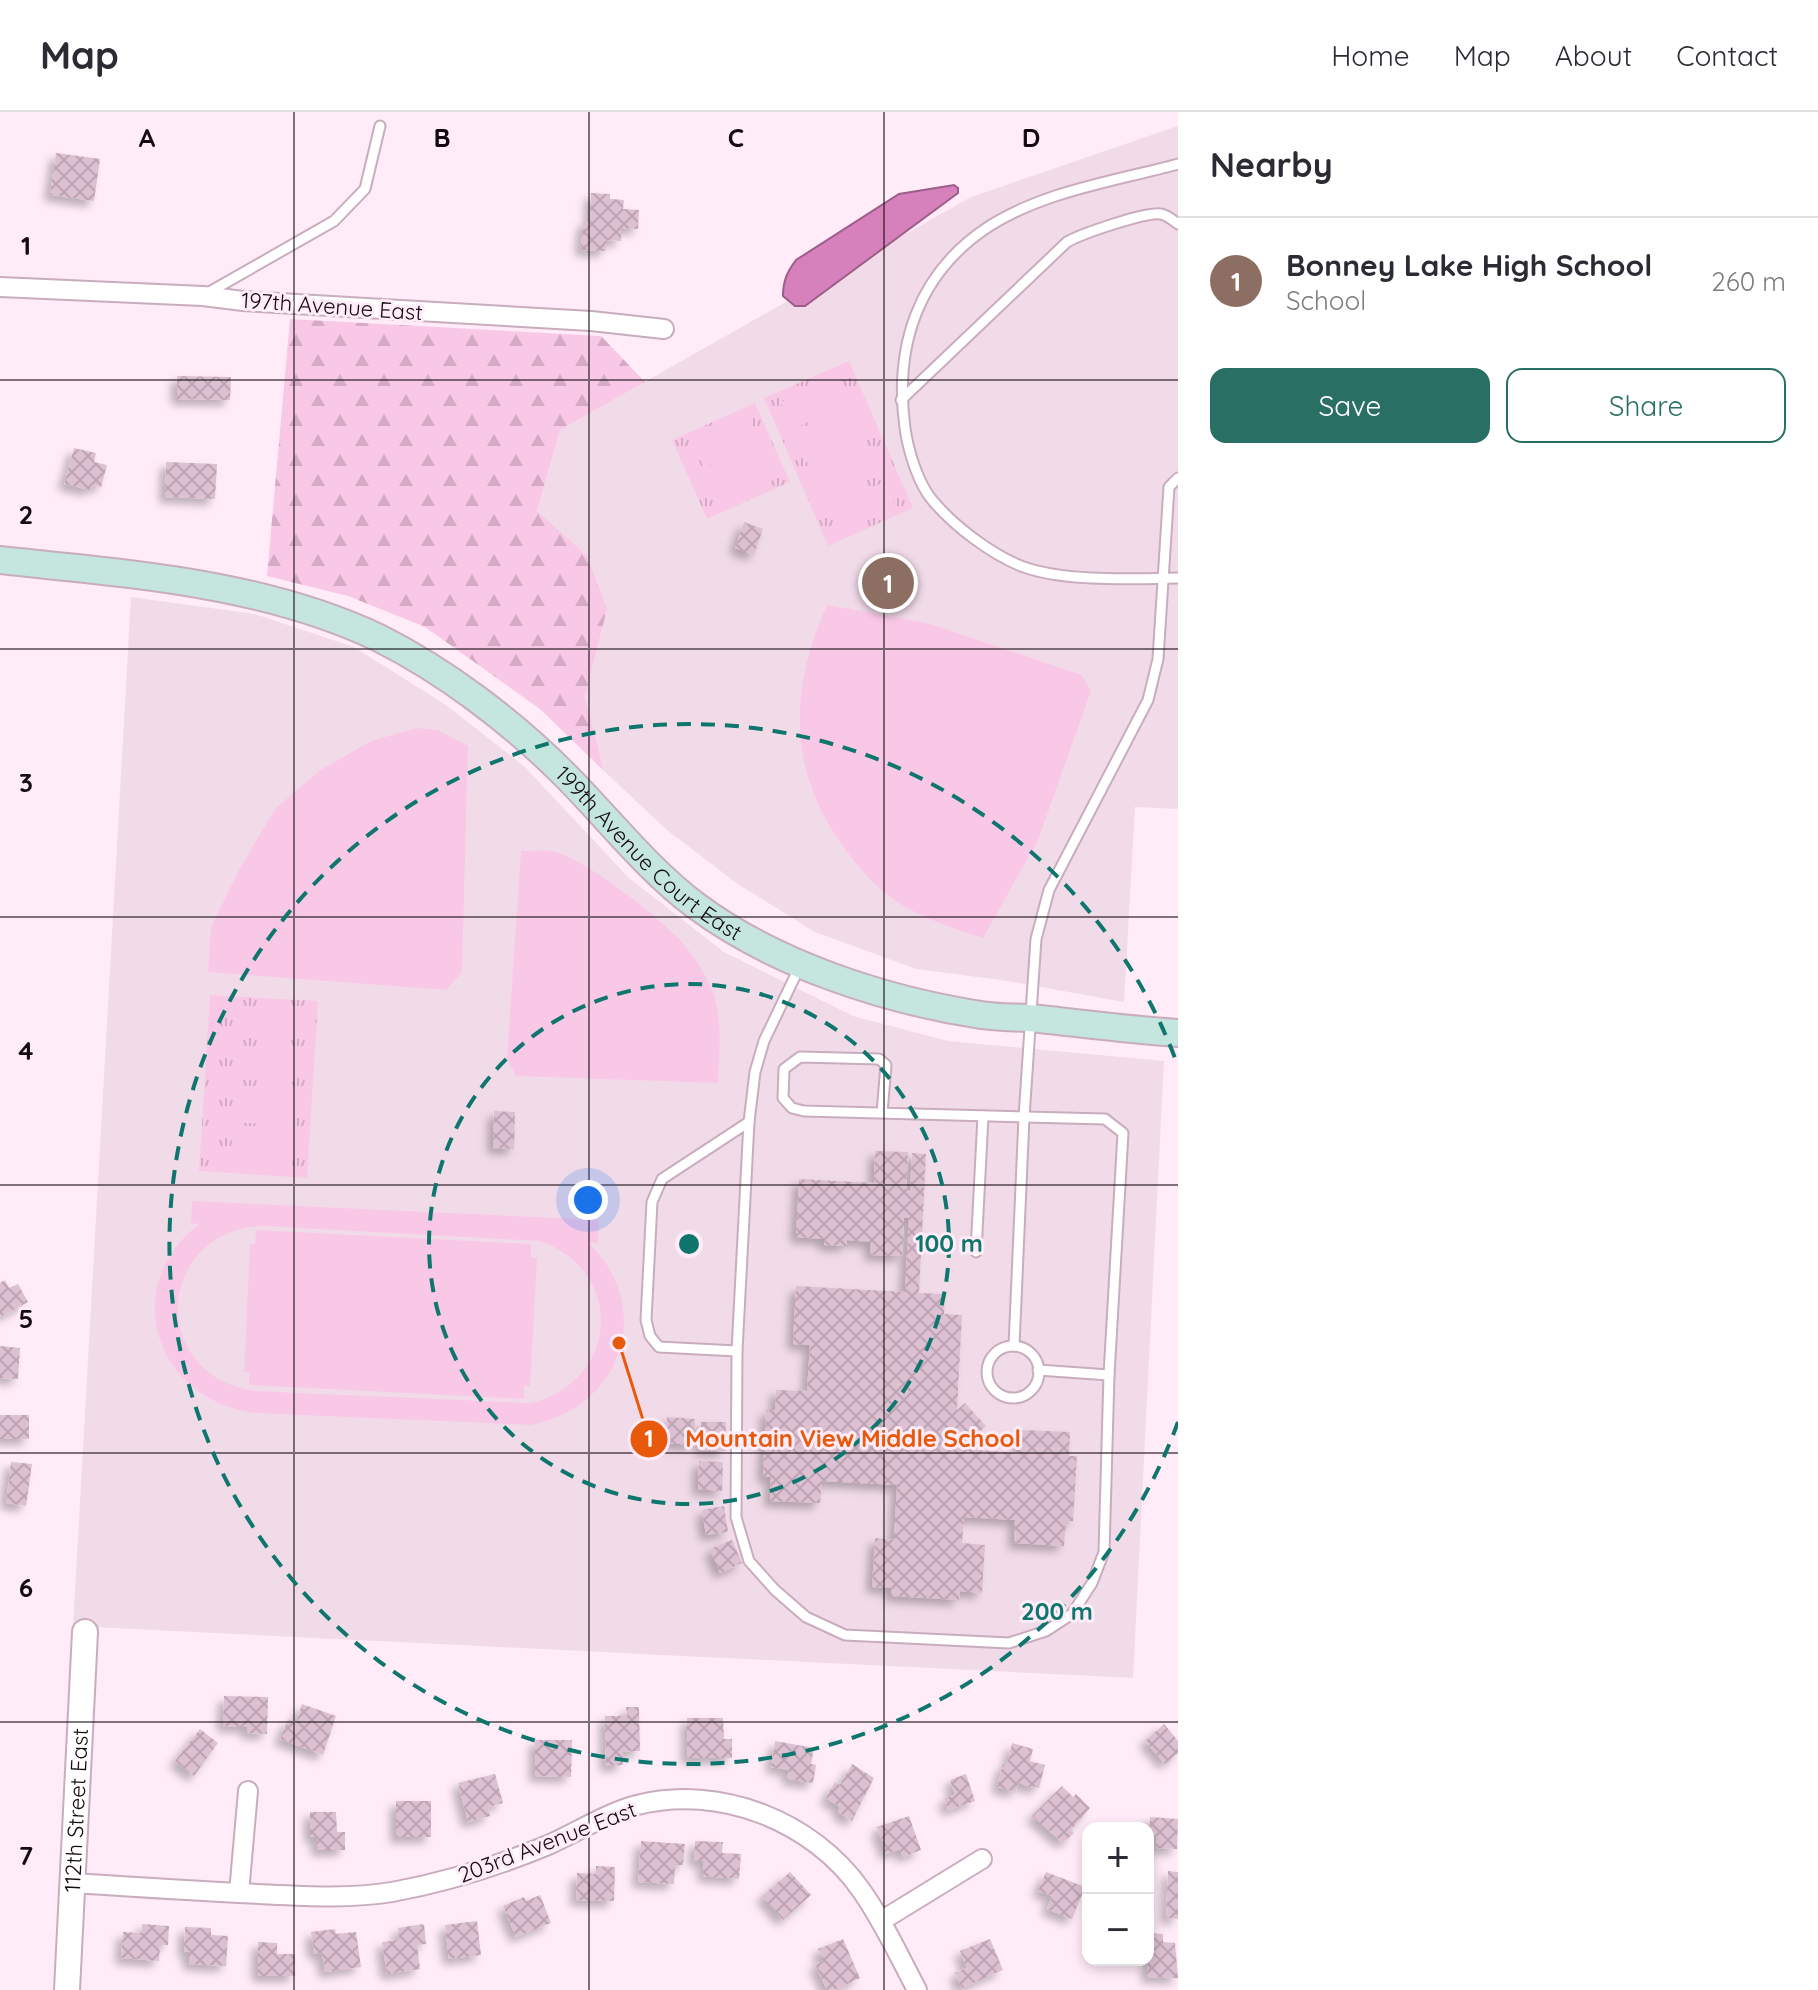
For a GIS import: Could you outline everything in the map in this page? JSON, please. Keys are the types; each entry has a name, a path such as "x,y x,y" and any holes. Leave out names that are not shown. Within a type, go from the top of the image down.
{"main road":[{"name":"199th Avenue Court East","path":"0,560 158,578 304,608 379,638 482,703 562,772 694,905 800,965 928,1006 986,1016 1178,1033"}],"street":[{"name":"197th Avenue East","path":"0,287 203,296 243,301 591,321 664,329"},
{"name":"112th Street East","path":"67,1990 85,1632"},
{"path":"239,1893 248,1791"},
{"name":"203rd Avenue East","path":"72,1883 303,1896 387,1893 482,1870 636,1805 691,1799 745,1808 779,1821 808,1837 860,1888 917,1990"},
{"path":"881,1921 982,1859"}],"lane":[{"path":"203,296 334,221 365,189 380,126"},
{"path":"1178,164 1036,202 987,228 946,264 923,296 905,346 901,400 908,451 931,500 971,536 1021,566 1061,576 1178,578"},
{"path":"901,400 1067,242 1079,235 1149,215 1161,214 1178,224"},
{"path":"1014,1346 1036,939 1049,890 1148,700 1158,659 1169,487 1178,478"},
{"path":"800,965 764,1041 755,1072 749,1122 737,1351 736,1517 749,1561 775,1590 806,1617 845,1635 1009,1643 1046,1631 1072,1614 1092,1583 1104,1552 1109,1375 1123,1133 1105,1119 804,1111 792,1108 783,1098 784,1069 800,1057 879,1059 886,1065 882,1113"},
{"path":"976,1252 983,1116"},
{"path":"737,1351 659,1347 650,1336 646,1320 652,1202 662,1179 749,1122"},
{"path":"1014,1346 1029,1352 1038,1370 1037,1381 1027,1394 1012,1398 997,1393 988,1379 988,1363 998,1351 1014,1346"},
{"path":"1038,1370 1109,1375"}],"shaded area":[{"path":"1178,126 1178,809 1135,807 1124,1002 1008,981 916,969 815,932 735,882 667,830 604,771 585,697 607,609 537,511 560,430 971,197"},
{"path":"954,185 958,193 805,306 795,306 783,296 786,277 796,260 899,194"},
{"path":"131,597 255,614 354,647 446,705 524,766 629,878 724,952 853,1016 948,1041 1164,1061 1133,1678 73,1626"}],"green space":[{"path":"290,319 601,336 645,382 560,430 537,511 587,556 607,609 585,697 604,771 540,709 425,627 348,596 267,576"},
{"path":"849,361 913,508 828,546 764,398"},
{"path":"838,378 849,404 793,429 781,402"},
{"path":"755,403 790,482 707,519 672,440"},
{"path":"854,413 865,439 808,464 797,437"},
{"path":"749,418 760,444 704,468 692,442"},
{"path":"869,447 880,473 824,498 812,472"},
{"path":"765,452 776,479 720,503 708,477"},
{"path":"885,482 896,508 839,533 828,506"},
{"path":"827,605 927,623 1082,675 1091,691 1038,840 983,938 922,916 889,896 856,864 823,813 810,784 800,726 806,666"},
{"path":"417,728 438,730 468,746 462,972 446,990 208,972 211,927 240,868 275,809 319,771 371,741"},
{"path":"521,851 552,851 582,864 637,902 685,945 706,977 716,1003 720,1033 718,1083 516,1076 507,1059"},
{"path":"210,995 318,1001 307,1178 199,1171"},
{"path":"239,1007 300,1010 299,1039 237,1036"},
{"path":"237,1050 298,1053 297,1082 235,1079"},
{"path":"235,1093 296,1096 295,1126 233,1122"},
{"path":"232,1136 294,1139 292,1168 231,1165"},
{"path":"192,1201 599,1220 598,1243 589,1243 609,1269 621,1297 624,1325 619,1352 607,1377 587,1399 562,1415 531,1425 255,1413 221,1404 193,1387 172,1364 159,1337 155,1308 160,1278 174,1250 199,1224 191,1223","holes":["263,1226 539,1241 567,1255 587,1276 598,1299 601,1325 595,1350 582,1373 560,1391 530,1403 255,1391 220,1380 196,1359 182,1333 178,1304 185,1276 201,1252 227,1234"]},
{"path":"256,1230 531,1244 531,1258 537,1258 530,1386 524,1386 524,1399 249,1385 249,1372 244,1372 250,1244 255,1244"}],"building":[{"path":"56,153 100,159 94,201 50,195"},
{"path":"591,193 610,194 610,199 624,200 623,209 639,210 638,229 621,228 621,241 607,240 606,251 581,250 583,222 590,222"},
{"path":"177,376 231,377 230,400 177,399"},
{"path":"74,448 96,453 94,462 107,465 101,487 92,485 90,490 64,484"},
{"path":"166,462 217,464 215,499 165,497"},
{"path":"744,522 763,529 754,555 735,548"},
{"path":"494,1111 515,1112 514,1149 493,1148"},
{"path":"875,1151 908,1152 906,1190 910,1190 912,1153 926,1154 919,1293 945,1294 944,1314 962,1315 957,1410 965,1403 986,1426 975,1436 978,1439 977,1450 1019,1453 1020,1430 1070,1432 1069,1456 1077,1456 1073,1521 1066,1521 1064,1546 1014,1543 1015,1520 964,1517 962,1543 985,1545 982,1593 960,1591 959,1600 891,1596 892,1588 872,1587 875,1538 894,1540 897,1485 822,1481 820,1503 770,1501 771,1477 763,1477 766,1410 775,1410 776,1390 807,1391 810,1345 793,1344 796,1286 905,1292 909,1218 904,1218 902,1256 870,1255 871,1242 847,1240 847,1246 824,1245 824,1239 796,1237 799,1179 874,1183"},
{"path":"5,1280 9,1288 18,1284 28,1302 0,1317 0,1283"},
{"path":"0,1346 20,1348 18,1379 0,1378"},
{"path":"0,1415 29,1415 29,1439 0,1439"},
{"path":"667,1417 695,1419 694,1445 666,1443"},
{"path":"701,1422 726,1422 725,1451 700,1450"},
{"path":"699,1461 723,1462 722,1491 698,1489"},
{"path":"11,1462 32,1464 26,1506 6,1503"},
{"path":"724,1506 728,1532 706,1535 702,1510"},
{"path":"732,1540 742,1563 720,1573 710,1549"},
{"path":"224,1696 268,1697 267,1734 247,1733 247,1727 223,1726"},
{"path":"302,1704 336,1716 323,1755 280,1739 288,1719 296,1722"},
{"path":"626,1707 639,1707 640,1751 623,1752 623,1765 606,1766 605,1716 627,1716"},
{"path":"687,1718 723,1718 724,1739 732,1739 732,1758 687,1758"},
{"path":"1164,1724 1178,1741 1178,1753 1165,1764 1145,1741"},
{"path":"200,1729 218,1743 194,1776 175,1761"},
{"path":"535,1740 572,1740 571,1777 535,1776"},
{"path":"775,1741 814,1748 811,1764 816,1765 813,1783 787,1779 789,1770 771,1767"},
{"path":"1012,1743 1033,1749 1030,1761 1045,1765 1039,1788 1018,1782 1016,1792 997,1787"},
{"path":"852,1764 874,1778 852,1821 838,1812 840,1807 826,1798 835,1782 840,1785"},
{"path":"495,1774 503,1803 488,1807 490,1816 468,1822 458,1783"},
{"path":"966,1774 975,1801 948,1810 944,1798 955,1795 950,1780"},
{"path":"1062,1786 1090,1808 1071,1830 1074,1833 1063,1843 1032,1816"},
{"path":"396,1801 431,1801 431,1837 396,1837"},
{"path":"310,1812 336,1812 337,1832 345,1832 345,1850 317,1850 317,1837 310,1837"},
{"path":"909,1816 921,1850 903,1857 900,1849 886,1854 877,1827"},
{"path":"1150,1817 1178,1819 1177,1849 1156,1848 1154,1822 1150,1822"},
{"path":"641,1841 685,1844 683,1865 675,1865 674,1884 638,1882"},
{"path":"695,1841 723,1842 722,1853 741,1854 739,1879 703,1876 704,1861 694,1861"},
{"path":"596,1866 615,1867 614,1901 576,1900 577,1873 596,1874"},
{"path":"1168,1871 1178,1872 1178,1919 1166,1918"},
{"path":"790,1872 811,1895 783,1920 762,1896"},
{"path":"1046,1872 1082,1886 1082,1894 1072,1919 1047,1909 1052,1896 1038,1891"},
{"path":"540,1895 551,1923 516,1937 503,1906 524,1897 526,1901"},
{"path":"477,1921 481,1955 449,1959 445,1925"},
{"path":"142,1924 169,1926 168,1945 160,1945 159,1961 121,1958 123,1932 142,1933"},
{"path":"424,1924 426,1944 417,1945 420,1969 387,1974 382,1942 399,1940 398,1928"},
{"path":"185,1927 211,1928 211,1935 228,1936 226,1966 189,1964 189,1952 184,1951"},
{"path":"335,1929 336,1934 356,1932 361,1967 325,1972 322,1953 314,1954 311,1932"},
{"path":"1154,1933 1163,1934 1163,1942 1175,1943 1178,1978 1147,1977 1148,1966 1154,1966"},
{"path":"843,1939 860,1978 827,1990 815,1964 823,1961 818,1949"},
{"path":"990,1939 1003,1970 962,1988 955,1973 967,1968 960,1951"},
{"path":"258,1942 277,1943 277,1954 295,1954 295,1976 258,1976"}],"place":[{"name":"Bonney Lake High School","path":"888,583"},
{"name":"Mountain View Middle School","path":"619,1343"}]}
